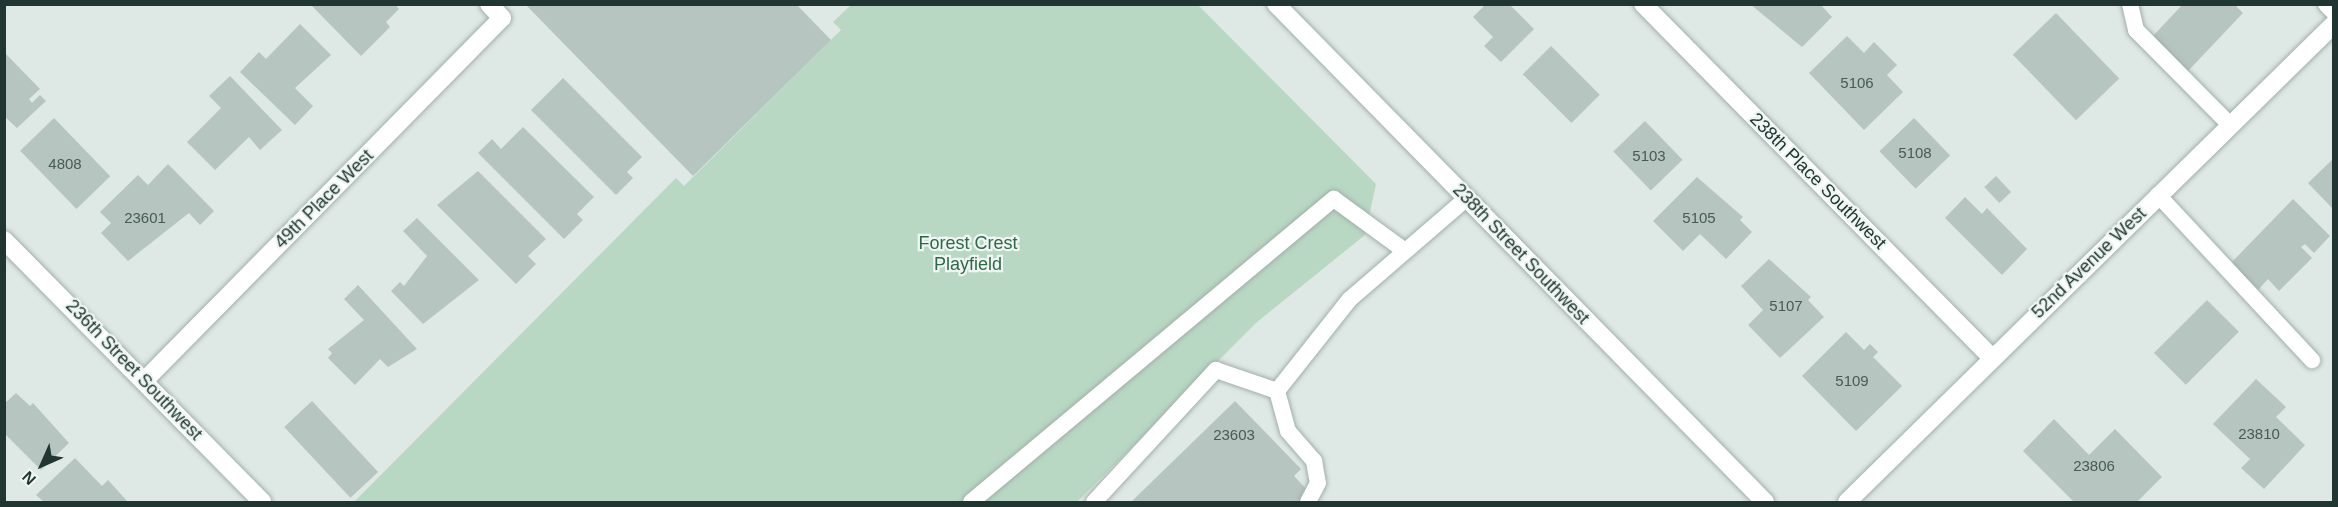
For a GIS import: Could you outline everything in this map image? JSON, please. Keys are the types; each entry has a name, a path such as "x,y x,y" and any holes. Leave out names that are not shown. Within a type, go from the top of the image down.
{"street":[{"name":"49th Place West","path":"145,380 502,18 489,4"},
{"name":"238th Street Southwest","path":"1276,4 1765,502"},
{"name":"238th Place Southwest","path":"1643,4 1992,358"},
{"path":"2327,4 2334,11"},
{"name":"52nd Avenue West","path":"1846,502 2334,24"},
{"name":"236th Street Southwest","path":"4,240 145,380 262,502"}],"lane":[{"path":"2130,4 2136,30 2230,125"},
{"path":"2158,195 2312,360"},
{"path":"971,502 1334,198 1405,252"},
{"path":"1277,391 1350,299 1467,199"},
{"path":"1094,502 1216,370 1277,391"},
{"path":"1277,391 1288,431 1314,461 1318,483 1308,502"}],"green space":[{"name":"Forest Crest Playfield","path":"851,5 1198,5 1376,184 1365,235 1257,322 1077,502 354,502 676,178 684,186 841,30 833,22"}],"building":[{"path":"310,4 395,4 399,9 386,22 390,27 361,56"},
{"path":"525,4 796,4 831,40 693,176"},
{"path":"1486,4 1509,4 1534,29 1501,62 1484,46 1493,37 1473,17"},
{"path":"1750,4 1820,4 1832,17 1802,47"},
{"path":"2183,4 2234,4 2243,13 2188,71 2152,37"},
{"path":"2056,13 2119,78 2076,120 2013,55"},
{"path":"300,24 331,55 295,88 313,106 295,125 240,72 259,52 266,59"},
{"path":"1847,36 1864,53 1874,42 1897,65 1887,75 1903,92 1864,130 1809,73"},
{"path":"1551,46 1600,95 1572,123 1523,74"},
{"path":"4,52 40,89 29,99 32,103 40,95 46,101 17,128 4,116"},
{"path":"230,76 282,130 260,150 249,137 215,170 187,142 221,108 209,96"},
{"path":"563,78 642,157 627,172 633,178 616,195 531,110"},
{"path":"54,118 110,176 76,209 20,151"},
{"path":"1914,118 1950,155 1916,189 1879,151"},
{"path":"1645,121 1683,160 1651,190 1613,152"},
{"path":"523,127 594,197 577,214 583,220 564,239 478,153 492,139 501,149"},
{"path":"2334,158 2334,210 2308,183"},
{"path":"168,164 214,211 200,225 189,213 128,261 101,233 111,223 100,212 138,175 148,185"},
{"path":"478,171 546,239 528,256 536,264 516,284 437,205"},
{"path":"1996,176 2011,192 1999,203 1984,187"},
{"path":"1697,177 1743,217 1740,220 1752,232 1726,259 1700,234 1683,251 1653,221"},
{"path":"1965,197 1982,214 1987,208 2027,249 2002,275 1945,218"},
{"path":"2293,199 2330,236 2314,253 2305,244 2301,247 2312,258 2279,291 2268,279 2258,290 2231,263"},
{"path":"417,218 479,280 423,324 391,291 400,282 404,286 427,256 403,231"},
{"path":"1769,259 1811,297 1808,300 1824,317 1780,358 1748,325 1763,310 1741,286"},
{"path":"358,285 417,349 388,367 380,359 355,385 328,358 332,353 328,349 364,320 344,299"},
{"path":"2207,300 2239,332 2186,385 2154,353"},
{"path":"1846,332 1864,350 1870,344 1878,352 1873,357 1902,386 1856,431 1802,376"},
{"path":"2256,379 2286,407 2276,417 2305,445 2264,489 2241,468 2250,459 2213,424"},
{"path":"16,393 30,406 33,403 69,443 41,470 4,433 4,404"},
{"path":"312,401 378,472 350,498 284,427"},
{"path":"1235,401 1301,469 1294,476 1310,493 1300,502 1131,502"},
{"path":"2054,419 2089,455 2115,429 2162,477 2137,502 2074,502 2023,451"},
{"path":"75,458 102,486 108,480 128,502 44,502 36,495"}]}
